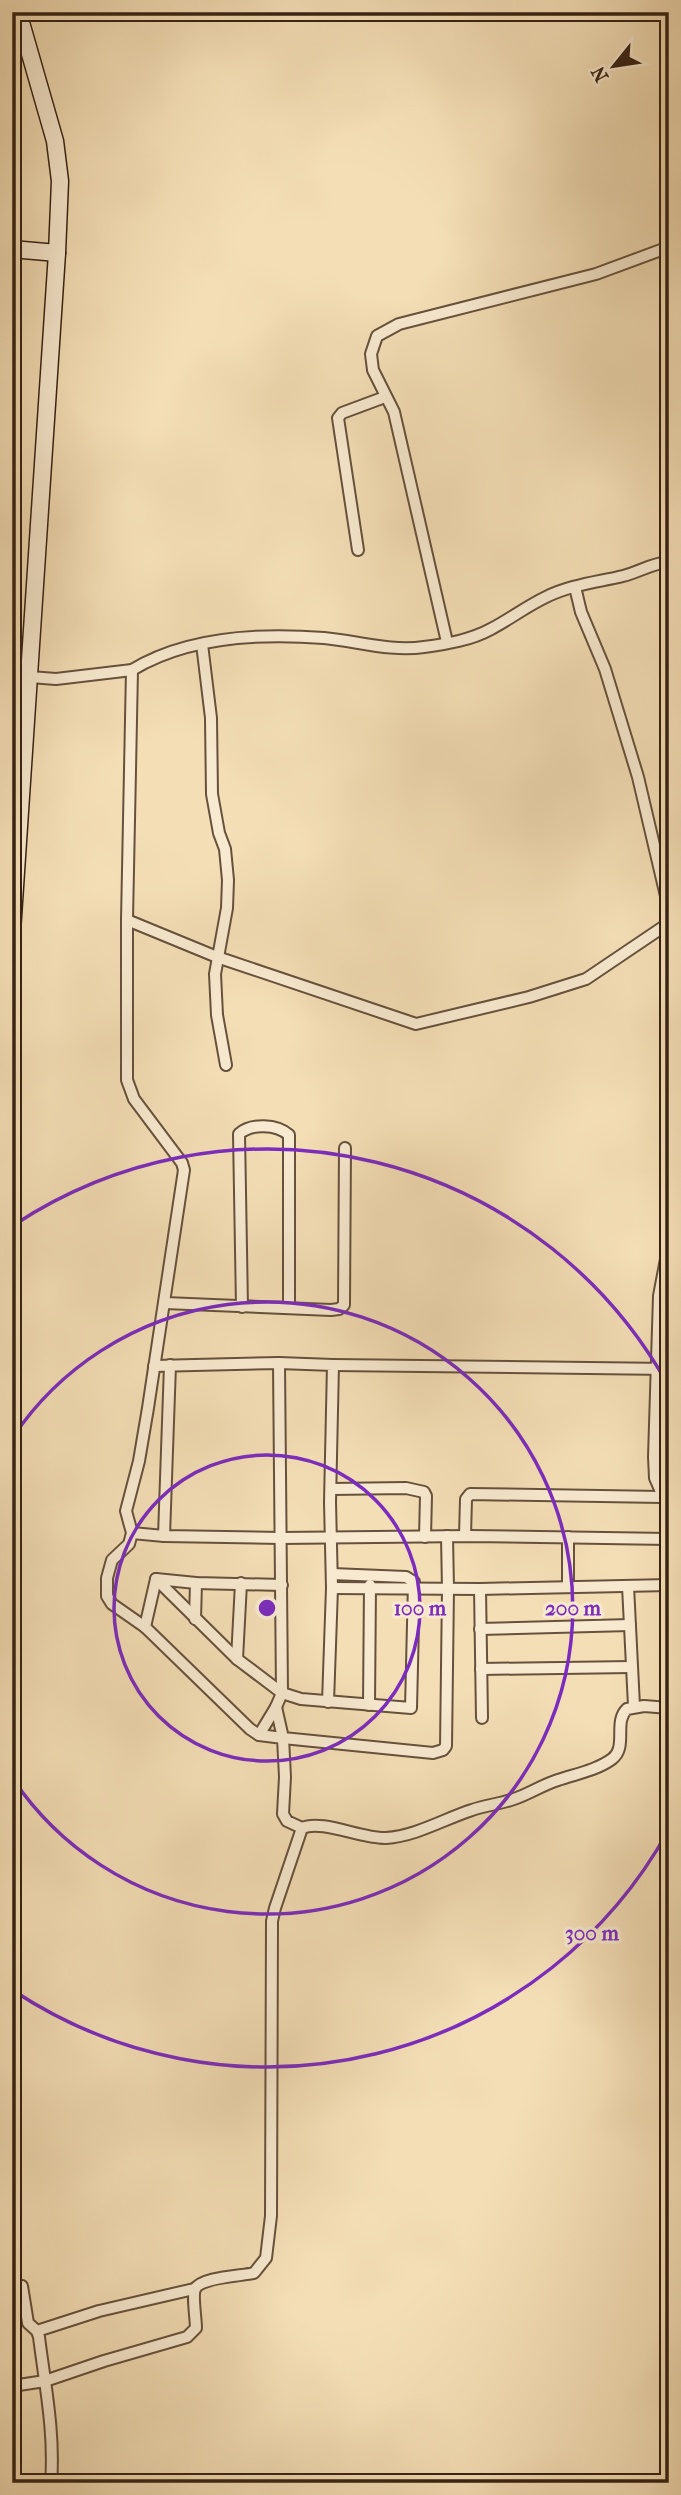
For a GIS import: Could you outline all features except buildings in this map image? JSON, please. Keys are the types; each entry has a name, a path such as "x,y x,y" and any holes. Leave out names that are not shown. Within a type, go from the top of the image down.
{"street":[{"path":"12,932 19,709 30,677 60,181 55,141 18,12"},
{"path":"447,642 394,412 375,379 371,354 374,341 382,332 426,316 455,312 514,293 596,274 669,247"},
{"path":"12,249 57,253"},
{"path":"358,550 338,418 342,413 385,397"},
{"path":"30,677 56,679 132,670 164,655 202,644 285,636 414,648 479,635 548,596 624,576 659,562 669,562"},
{"path":"575,587 581,612 604,669 638,777 669,909"},
{"path":"202,644 211,719 212,794 219,833 225,849 228,880 228,908 215,974 215,999 226,1065"},
{"path":"132,670 127,1080 134,1099 182,1163 184,1170 139,1461 126,1511 132,1533 129,1544 112,1560 107,1578 107,1596 112,1604 145,1627 259,1735 433,1752 443,1750 446,1746 447,1536"},
{"path":"127,920 217,957 416,1024 529,997 586,979 669,923"},
{"path":"242,1307 239,1134 243,1130 263,1127 276,1128 289,1135 289,1308"},
{"path":"165,1303 331,1310 344,1305 345,1148"},
{"path":"669,1243 659,1296 663,1369 654,1466 655,1478 669,1510"},
{"path":"154,1366 279,1363 663,1369"},
{"path":"259,1735 282,1693 279,1363"},
{"path":"164,1536 170,1365"},
{"path":"328,1702 332,1588 333,1365"},
{"path":"331,1489 406,1488 424,1492 425,1537"},
{"path":"466,1536 466,1499 470,1494 662,1497"},
{"path":"132,1533 281,1538 466,1536 669,1539"},
{"path":"568,1537 568,1587"},
{"path":"156,1579 237,1659 282,1693 301,1699 328,1702 408,1708 412,1706 414,1582 410,1577 332,1573"},
{"path":"369,1705 370,1575"},
{"path":"156,1579 282,1585"},
{"path":"145,1627 156,1579"},
{"path":"195,1619 196,1583"},
{"path":"237,1659 241,1583"},
{"path":"332,1588 370,1590 669,1585"},
{"path":"628,1586 634,1706"},
{"path":"480,1589 482,1718"},
{"path":"480,1629 630,1625"},
{"path":"481,1669 632,1667"},
{"path":"276,1707 283,1738 283,1814 287,1821 302,1828 315,1825 370,1837 400,1836 474,1809 512,1800 549,1783 582,1773 613,1758 619,1744 622,1713 634,1706 669,1709"},
{"path":"37,2331 111,2308 194,2289 207,2281 254,2273 265,2258 271,2216 272,1921 302,1828"},
{"path":"22,2286 28,2323 37,2331 46,2381 51,2434 51,2483"},
{"path":"12,2386 46,2381 187,2337 196,2328 194,2289"}]}
